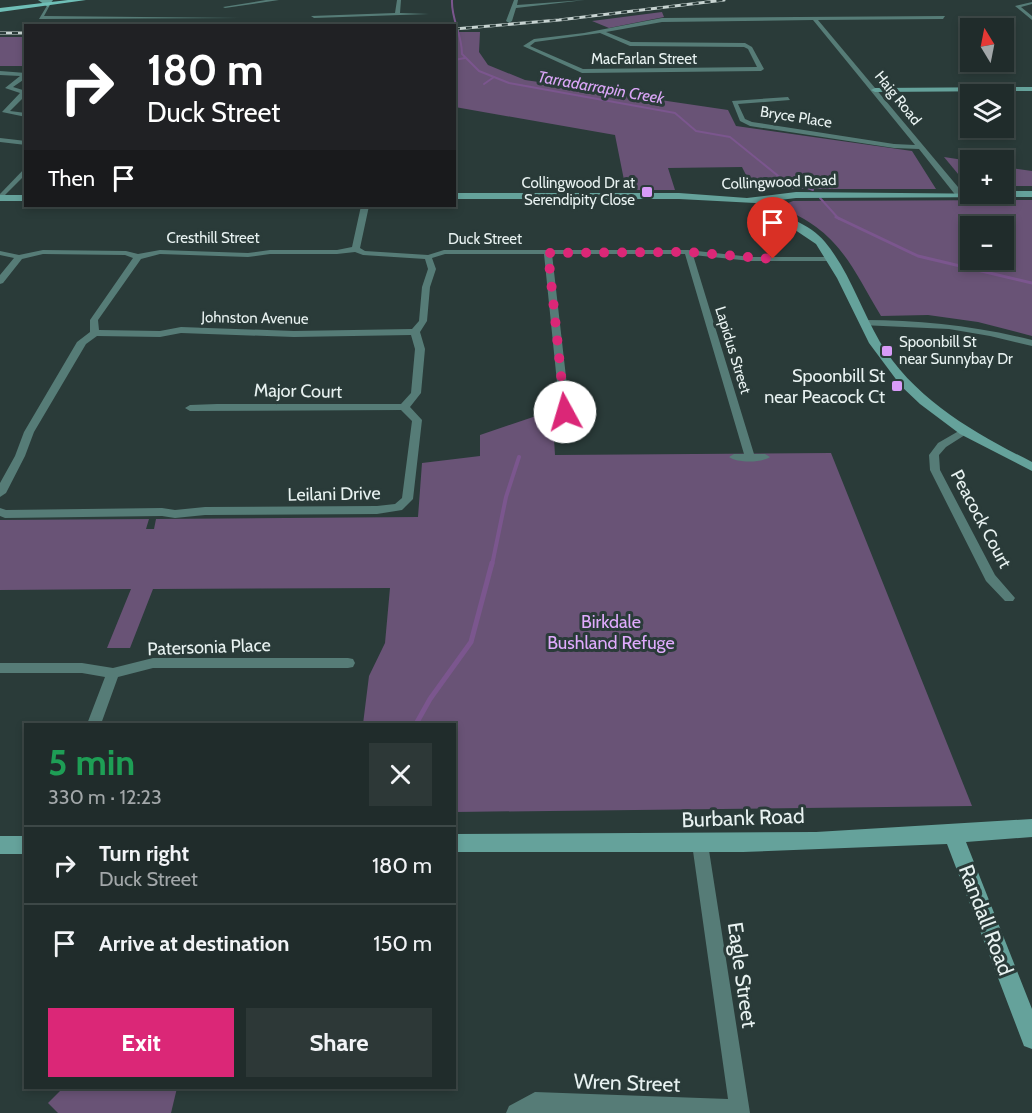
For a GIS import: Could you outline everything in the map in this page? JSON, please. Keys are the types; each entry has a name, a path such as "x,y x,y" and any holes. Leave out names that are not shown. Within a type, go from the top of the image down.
{"main road":[{"path":"0,9 61,0"},
{"path":"46,2 83,0"}],"street":[{"path":"225,7 277,0"},
{"path":"397,14 399,0"},
{"path":"509,21 516,0"},
{"path":"515,7 583,0"},
{"path":"46,2 40,17 237,18"},
{"path":"1032,3 1020,4 1017,8 1032,18"},
{"path":"314,16 427,14"},
{"name":"MacFarlan Street","path":"601,32 630,44 745,45 750,48 761,69 582,71 526,46 534,41 601,32 662,20 943,17"},
{"name":"Haig Road","path":"815,19 960,195"},
{"path":"0,73 24,75"},
{"path":"0,85 8,86 24,76"},
{"path":"8,86 10,90 24,93"},
{"path":"875,90 1032,89"},
{"path":"2,112 24,93"},
{"name":"Bryce Place","path":"788,99 734,102 742,120 750,124 894,146 920,147"},
{"path":"0,103 11,103"},
{"path":"2,112 24,115"},
{"path":"0,140 24,143"},
{"path":"0,198 24,171"},
{"name":"Collingwood Road","path":"1014,194 1032,194"},
{"name":"Collingwood Road","path":"456,196 653,195 757,200 796,195 960,195"},
{"path":"0,198 24,198"},
{"path":"757,200 768,210 806,230 820,242 831,258 883,355 918,398 964,431 1032,467"},
{"path":"356,249 364,207"},
{"name":"Cresthill Street","path":"0,253 19,257 43,252 126,253 138,257 160,252 248,255 270,252 337,252 356,249 363,253 428,257"},
{"name":"Duck Street","path":"428,257 444,252 688,252 751,259 831,258"},
{"name":"Lapidus Street","path":"688,252 750,457"},
{"path":"548,253 565,412"},
{"path":"0,281 19,257"},
{"path":"0,493 35,422 82,342 95,333 94,320 138,257"},
{"path":"404,407 416,393 420,349 415,332 423,321 426,288 432,269 428,257"},
{"path":"864,323 933,323 971,328 1032,344"},
{"name":"Johnston Avenue","path":"95,333 160,334 181,330 294,334 415,332"},
{"name":"Major Court","path":"190,408 242,406 342,410 404,407"},
{"name":"Leilani Drive","path":"0,512 5,514 162,512 175,514 205,511 389,510 398,507 407,499 412,465 417,420 404,407"},
{"name":"Peacock Court","path":"964,431 942,445 934,455 935,470 990,578 1009,598"},
{"path":"734,457 765,457"},
{"name":"Patersonia Place","path":"0,668 82,668 113,673 153,663 348,663"},
{"path":"94,723 113,673"},
{"name":"Burbank Road","path":"456,843 700,844 953,835 1032,828"},
{"name":"Randall Road","path":"953,835 1032,1038"},
{"name":"Eagle Street","path":"700,844 740,1111"},
{"path":"0,845 24,845"},
{"name":"Wren Street","path":"516,1113 535,1102 740,1111"}],"green space":[{"path":"662,12 664,17 609,28 592,21"},
{"path":"456,32 480,32 479,52 488,65 525,80 728,110 736,126 912,151 936,189 753,189 742,167 668,168 675,190 626,190 615,135 456,107"},
{"path":"0,37 24,37 24,66 0,66"},
{"path":"944,157 960,159 960,176"},
{"path":"1014,168 1032,171 1032,186 1014,186"},
{"path":"960,200 960,204 1014,204 1014,200 1032,200 1032,336 978,322 928,315 881,316 852,266 831,240 803,218 784,209 783,205 793,201"},
{"name":"Birkdale Bushland Refuge","path":"539,415 553,423 555,455 831,453 972,806 456,812 456,723 363,723 369,676 385,643 390,588 153,589 130,648 107,648 131,589 0,590 0,520 149,519 146,529 154,529 156,519 418,517 422,463 480,456 480,435"},
{"path":"62,1089 177,1089 171,1113 58,1113 48,1103"}],"waterway":[{"name":"Tarradarrapin Creek","path":"452,0 456,24"},
{"name":"Tarradarrapin Creek","path":"456,25 462,54 479,71 494,77"},
{"path":"456,60 465,58"},
{"path":"484,84 494,77"},
{"name":"Tarradarrapin Creek","path":"494,77 509,83 675,113 696,131 730,137 782,179 813,190"},
{"name":"Tarradarrapin Creek","path":"820,198 838,218"},
{"name":"Tarradarrapin Creek","path":"838,218 918,256 1032,283"},
{"path":"492,565 506,497 519,457"},
{"path":"417,723 430,699 471,642 492,563"}],"railway":[{"path":"456,29 559,20 724,0"},
{"path":"0,33 24,33"}],"place":[{"name":"Collingwood Dr at Serendipity Close","path":"647,192"},
{"name":"Spoonbill St near Sunnybay Dr","path":"887,351"},
{"name":"Spoonbill St near Peacock Ct","path":"897,386"}],"route":[{"path":"565,412 548,253 688,252 751,259 773,259"}]}
